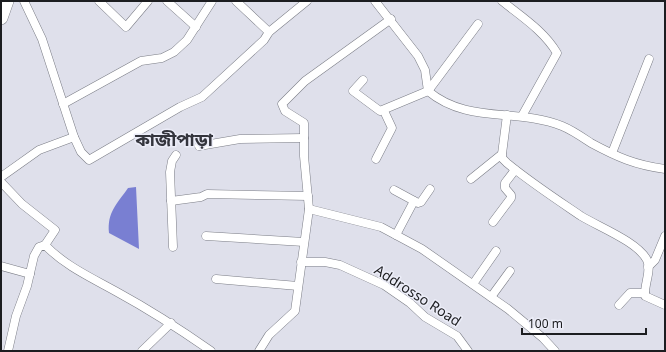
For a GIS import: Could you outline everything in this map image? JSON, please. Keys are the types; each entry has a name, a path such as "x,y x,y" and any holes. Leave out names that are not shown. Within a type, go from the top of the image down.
{"main road":[{"path":"1,18 7,1"}],"street":[{"path":"24,1 42,39 74,137 82,152 89,160 174,110 202,97 264,40 268,32 307,1"},
{"path":"99,1 126,27 148,1"},
{"path":"167,1 196,27"},
{"path":"63,104 140,61 162,58 174,52 196,27 212,1"},
{"path":"236,1 268,32"},
{"path":"376,1 418,56 425,70 428,91 439,100 454,108 476,113 522,116 562,126 635,164 665,169"},
{"path":"502,1 542,32 550,41 557,53 522,116"},
{"path":"259,351 269,335 295,311 309,209 304,156 304,123 285,111 282,104 305,81 391,19"},
{"path":"363,80 353,91 380,111 384,111 428,91 478,24"},
{"path":"612,153 649,59"},
{"path":"376,159 392,128 384,111"},
{"path":"507,115 502,154 502,158 506,163 592,222 623,237 646,259 648,266 645,293 649,298 665,305"},
{"path":"1,177 39,150 74,137"},
{"path":"199,146 240,140 304,138"},
{"path":"471,179 502,154"},
{"path":"173,247 171,166 176,155"},
{"path":"492,222 511,197 505,188 505,184 515,170"},
{"path":"1,182 22,204 55,230 45,245 39,247 36,252 16,316 8,351"},
{"path":"394,190 414,201 421,202 430,189"},
{"path":"171,201 201,197 207,194 308,196"},
{"path":"396,235 414,201"},
{"path":"309,209 380,227 440,260 530,326 555,351"},
{"path":"206,236 304,242"},
{"path":"648,266 655,260 665,236"},
{"path":"45,245 53,254 84,275 171,323 211,351"},
{"path":"473,284 496,251"},
{"name":"Addrosso Road","path":"301,262 325,262 340,265 384,285 410,303 425,317 457,336 468,351"},
{"path":"1,266 30,274"},
{"path":"491,297 510,271"},
{"path":"216,279 298,286"},
{"path":"619,305 630,292 645,293"},
{"path":"142,351 171,323"}],"water":[{"path":"136,187 139,249 109,233 111,214 128,188"}],"district":[{"name":"কাজীপাড়া","path":"174,139"}]}
